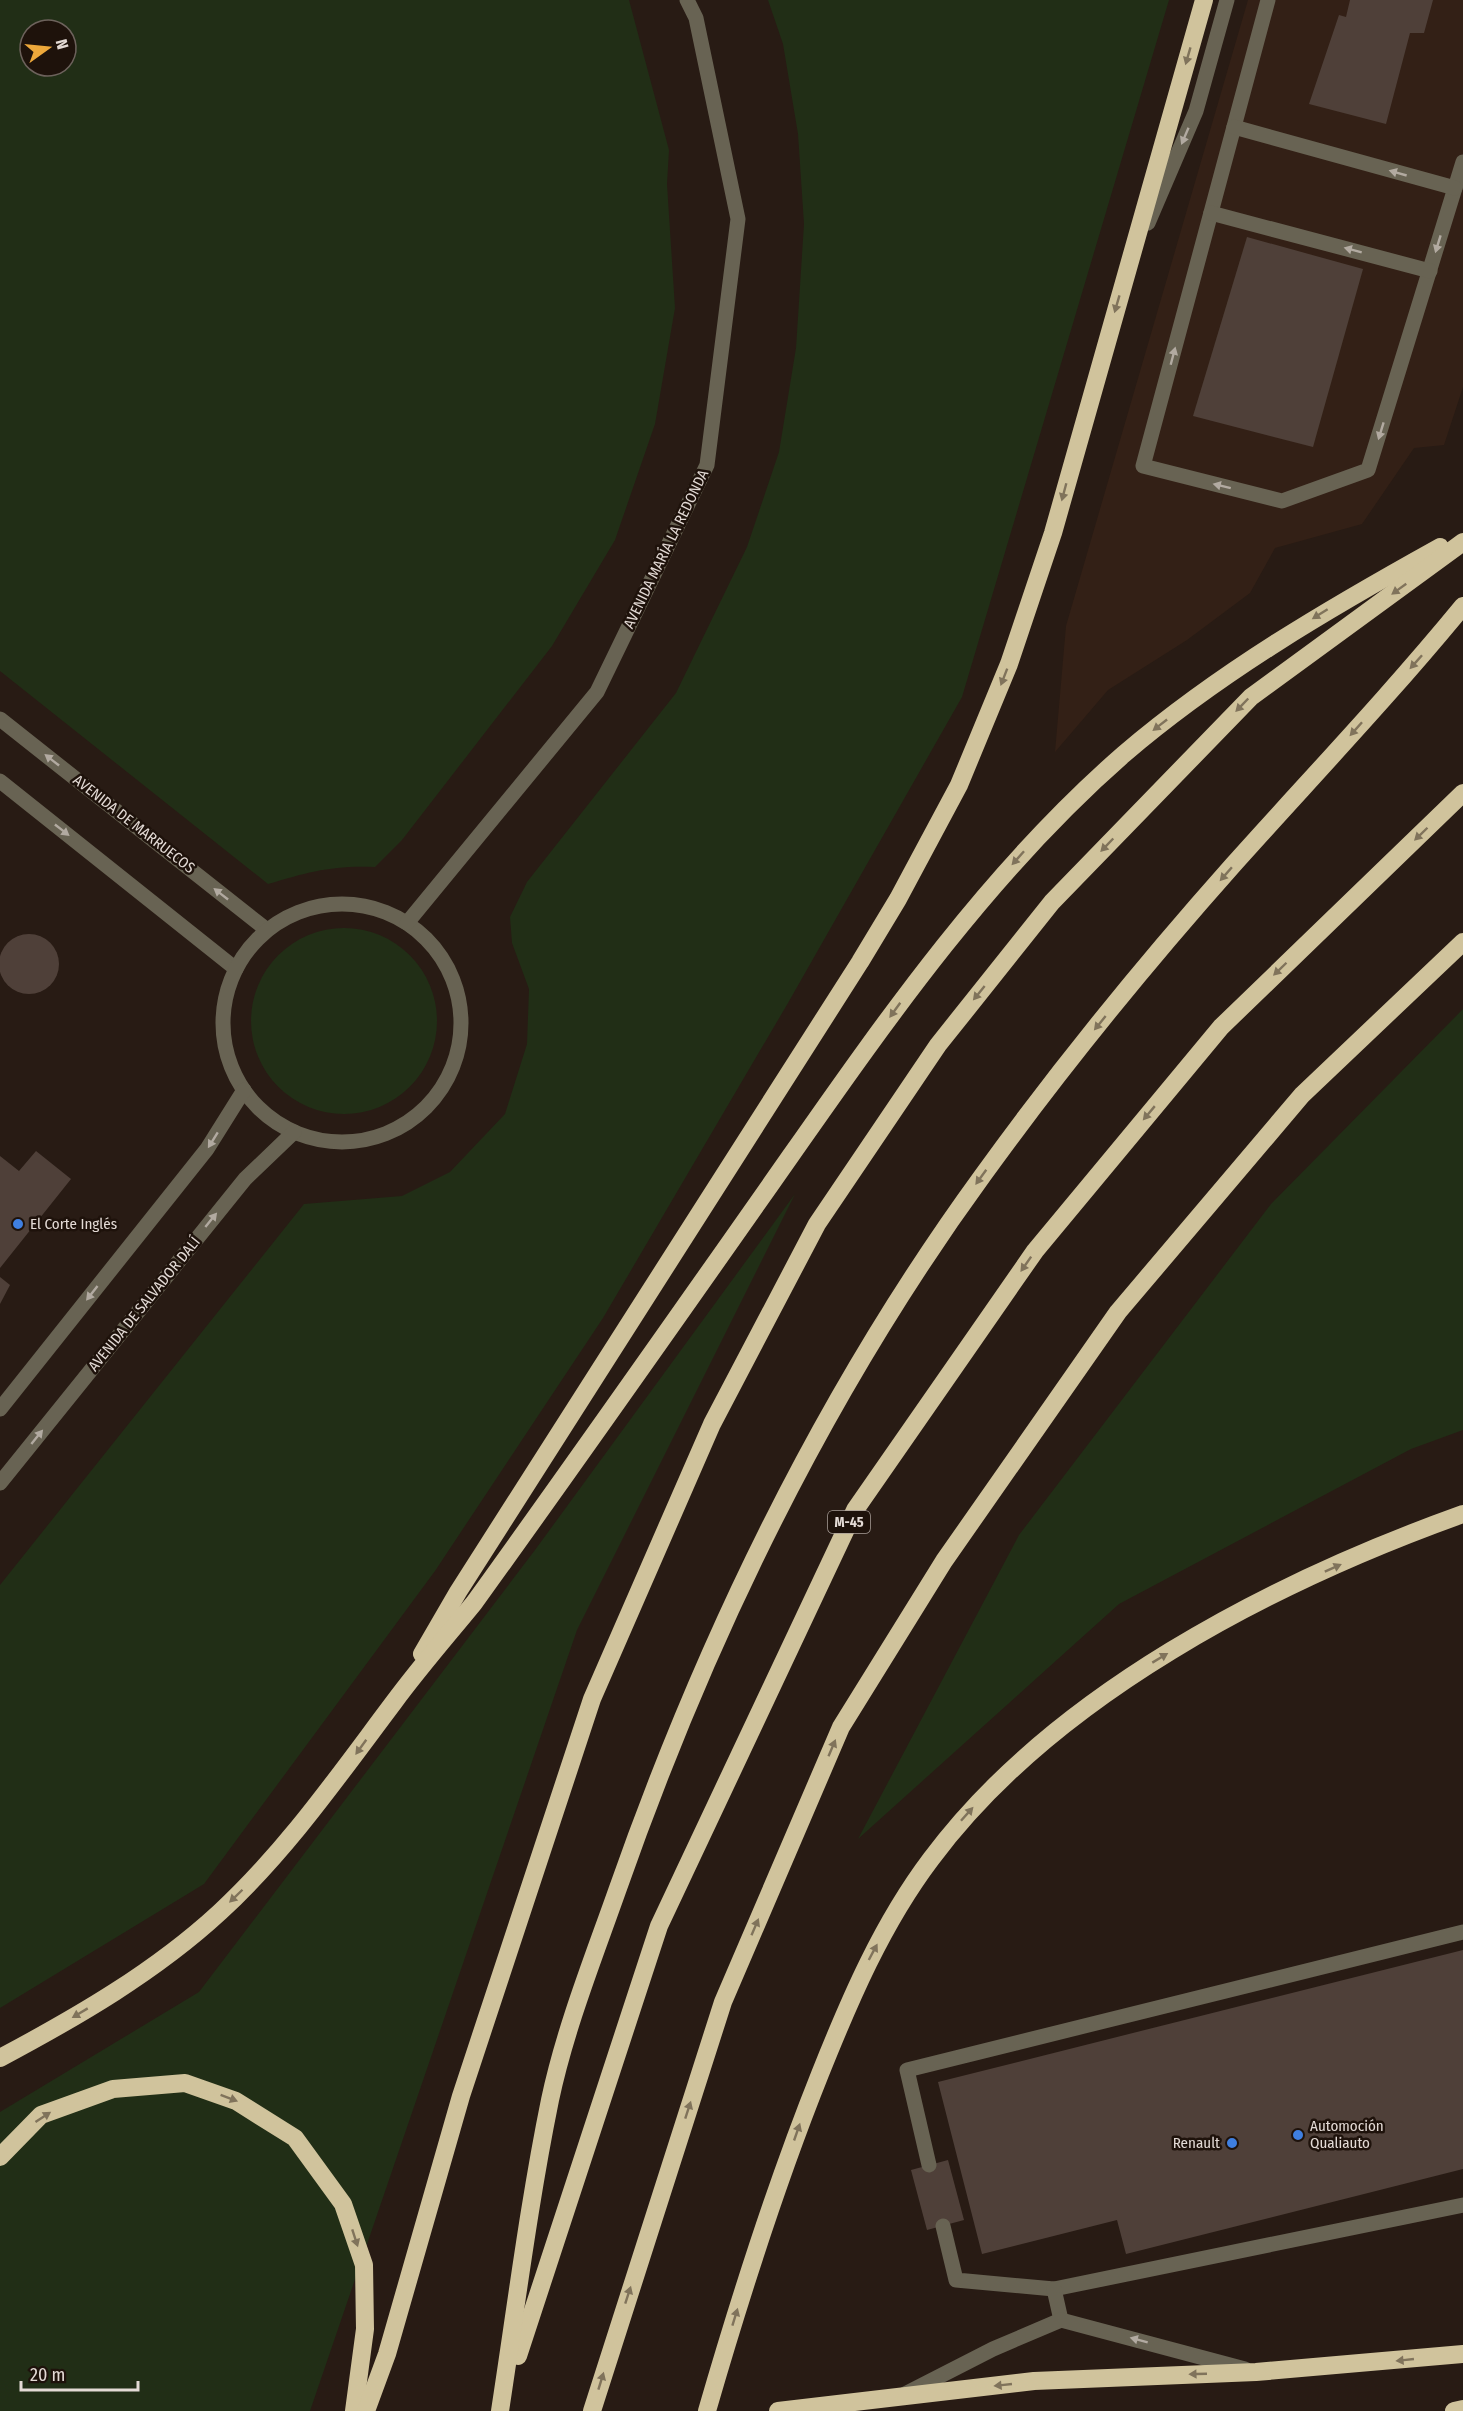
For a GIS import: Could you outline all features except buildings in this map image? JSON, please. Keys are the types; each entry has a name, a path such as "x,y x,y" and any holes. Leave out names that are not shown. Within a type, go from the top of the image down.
{"highway":[{"path":"396,1700 458,1592 860,962 931,842 964,774 1009,664 1053,533 1204,0"},
{"path":"0,2058 121,1988 188,1939 219,1913 301,1825 396,1700 474,1604 913,986 992,887 1038,836 1122,756 1204,692 1322,612 1463,534"},
{"path":"366,2411 387,2354 461,2096 592,1699 712,1424 818,1224 938,1045 1052,902 1251,697 1463,542"},
{"path":"500,2411 551,2097 563,2054 658,1776 759,1547 860,1361 940,1235 983,1174 1138,976 1463,606"},
{"name":"M-45","path":"500,2411 659,1926 855,1510 1035,1251 1221,1027 1463,793"},
{"path":"592,2411 723,2002 842,1726 944,1561 1118,1311 1302,1095 1463,942"},
{"path":"707,2411 757,2246 801,2122 853,1990 903,1900 930,1860 961,1821 996,1783 1035,1747 1111,1690 1153,1662 1261,1602 1392,1542 1463,1514"},
{"path":"0,2157 41,2115 113,2089 185,2083 237,2101 295,2138 343,2204 364,2265 365,2330 354,2411"},
{"path":"778,2411 1034,2381 1256,2372 1463,2354"},
{"path":"1454,2411 1463,2409"}],"street":[{"name":"AVENIDA MARÍA LA REDONDA","path":"407,923 597,692 707,465 738,219 696,18 687,0"},
{"path":"1125,274 1196,111 1227,0"},
{"path":"1268,0 1143,466 1282,501 1368,470 1463,162"},
{"path":"1234,127 1455,188"},
{"path":"1211,213 1430,271"},
{"name":"AVENIDA DE MARRUECOS","path":"0,719 267,930"},
{"path":"0,781 236,969"},
{"path":"342,904 382,911 407,923 439,955 447,968 458,997 461,1028 450,1073 423,1110 385,1134 339,1142 294,1132 261,1111 244,1090 229,1062 223,1031 225,999 236,969 250,948 267,930 303,910 342,904"},
{"path":"0,1409 207,1149 244,1090"},
{"name":"AVENIDA DE SALVADOR DALÍ","path":"0,1483 244,1179 294,1132"},
{"path":"929,2165 907,2070 1463,1932"},
{"path":"943,2226 956,2280 1054,2289 1463,2205"},
{"path":"1054,2289 1061,2320"},
{"path":"901,2396 993,2349 1061,2320 1256,2372"}],"shaded area":[{"path":"1248,0 1463,0 1463,387 1444,445 1414,448 1362,524 1275,548 1250,593 1187,640 1108,690 1055,752 1066,626"}],"green space":[{"path":"0,0 629,0 669,150 667,184 675,308 655,424 615,540 552,646 402,840 375,867 321,870 268,884 0,671"},
{"path":"768,0 1169,0 962,697 788,1003 603,1318 435,1571 204,1884 0,2008 0,1585 304,1204 402,1196 450,1172 505,1114 527,1044 529,989 512,943 510,917 527,882 676,693 747,547 779,452 796,348 804,224 798,134 783,44"},
{"path":"344,928 379,935 395,944 409,956 421,970 430,986 437,1021 430,1056 421,1072 409,1086 395,1098 379,1107 344,1114 309,1107 293,1098 279,1086 267,1072 258,1056 251,1021 258,986 267,970 279,956 293,944 309,935"},
{"path":"1463,1009 1463,1430 1411,1449 1119,1604 858,1839 1019,1535 1271,1204"},
{"path":"795,1194 577,1630 310,2411 0,2411 0,2112 199,1992 535,1550"}],"place":[{"name":"El Corte Inglés","path":"18,1224"},
{"name":"Automoción Qualiauto","path":"1298,2135"},
{"name":"Renault","path":"1232,2143"}]}
